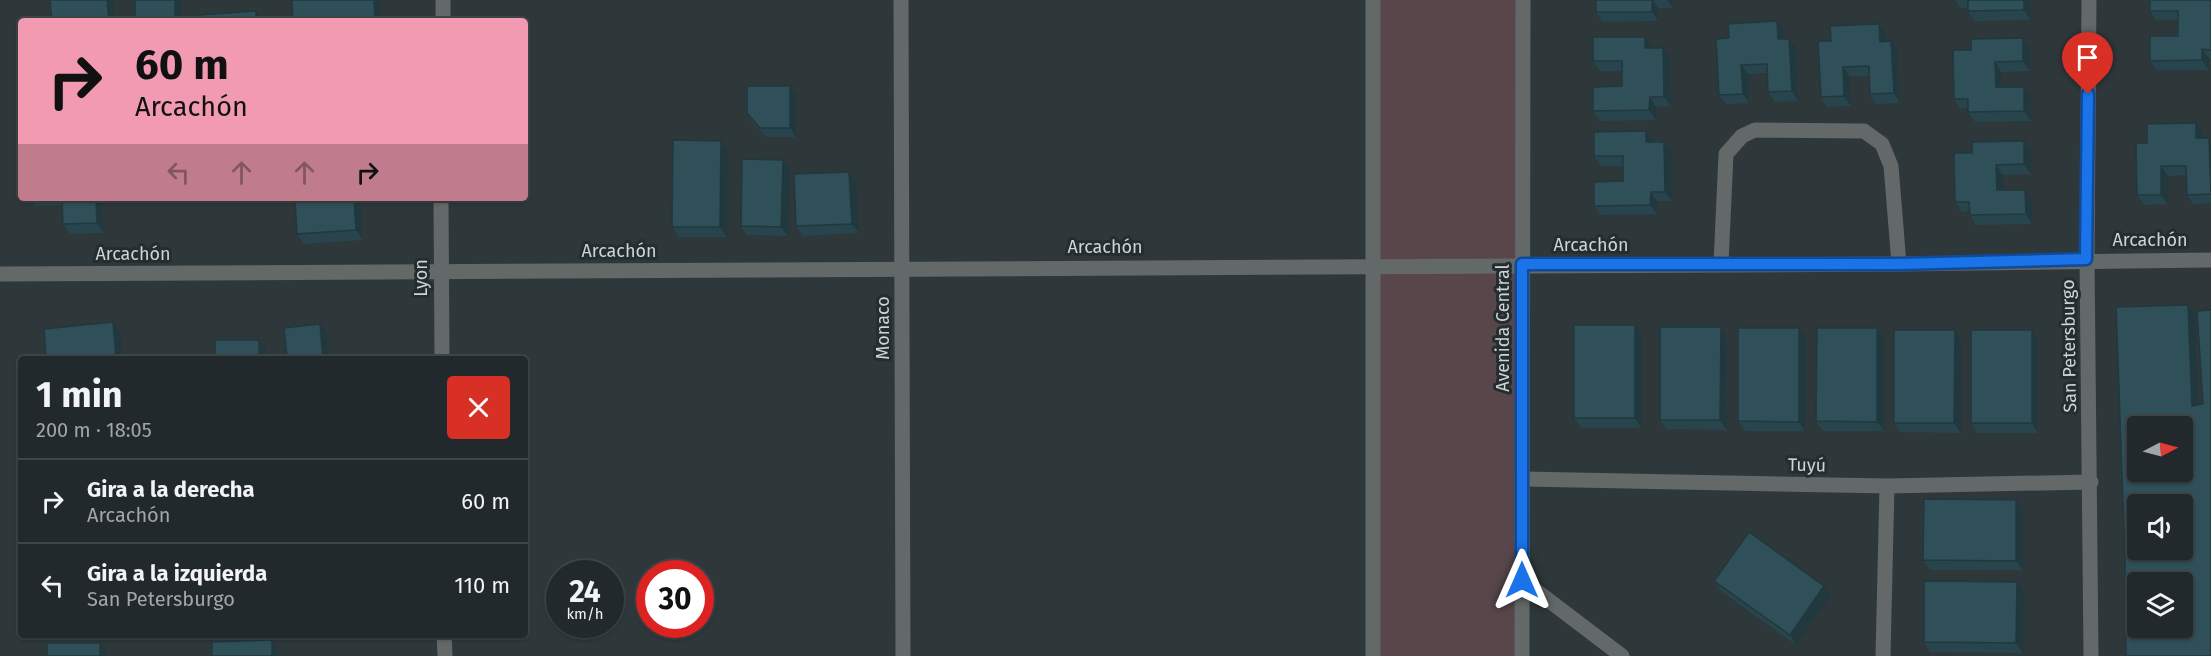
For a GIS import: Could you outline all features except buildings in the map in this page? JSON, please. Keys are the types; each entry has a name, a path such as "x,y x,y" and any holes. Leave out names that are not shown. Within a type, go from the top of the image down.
{"street":[{"path":"442,18 443,0"},
{"name":"Monaco","path":"901,0 903,656"},
{"path":"1373,656 1374,0"},
{"name":"Avenida Central","path":"1522,656 1523,0"},
{"name":"San Petersburgo","path":"2090,0 2086,259 2091,482 2091,656"},
{"path":"1721,264 1726,154 1742,136 1755,130 1864,132 1882,144 1891,166 1899,264"},
{"name":"Lyon","path":"441,201 442,356"},
{"name":"Arcachón","path":"0,274 1522,264 1899,264 2086,259 2211,260"},
{"name":"Tuyú","path":"1522,479 1887,486 2091,482"},
{"path":"1883,656 1887,486"},
{"path":"1522,580 1622,656"},
{"path":"444,638 444,656"}],"shaded area":[{"path":"1373,0 1523,0 1522,656 1373,656"}],"route":[{"path":"1522,580 1522,264 1899,264 2086,259 2088,94"}]}
